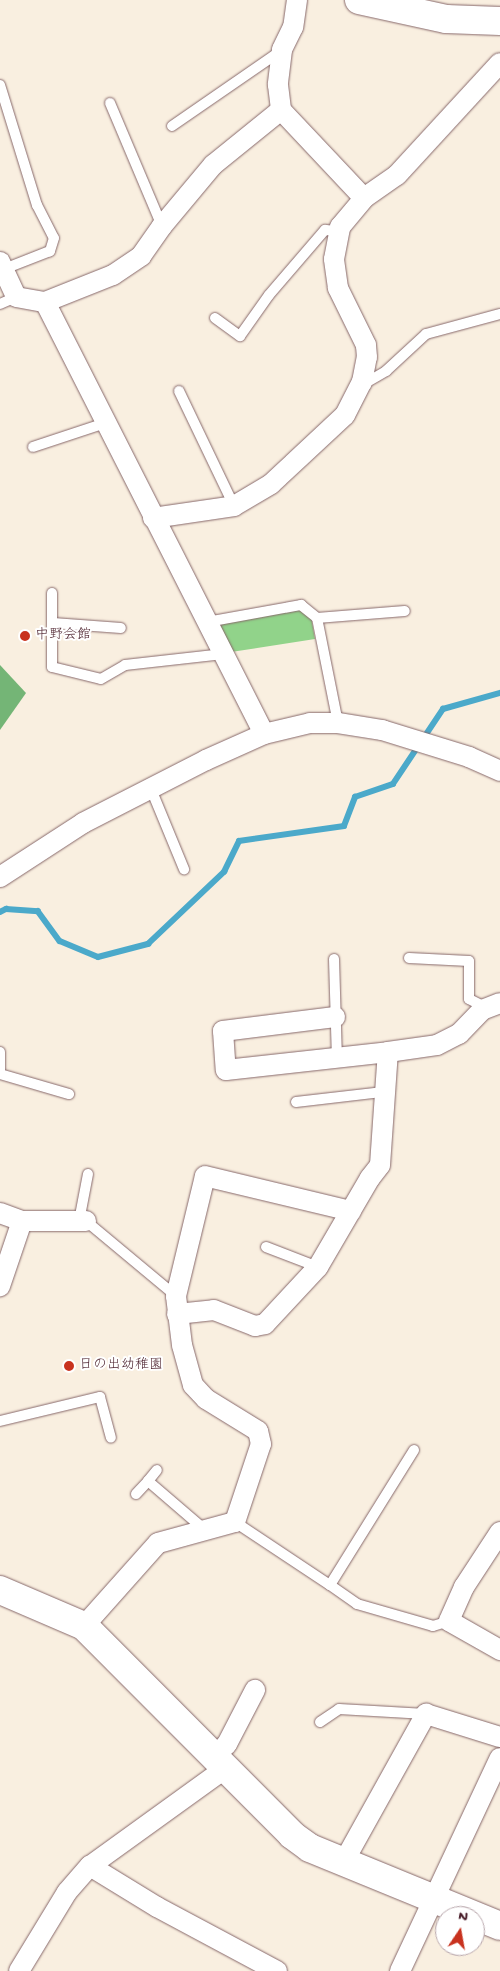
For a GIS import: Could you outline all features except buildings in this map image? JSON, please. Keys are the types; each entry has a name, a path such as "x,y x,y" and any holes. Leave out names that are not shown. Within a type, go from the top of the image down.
{"street":[{"path":"297,0 293,27 282,50 278,85 281,110 364,198"},
{"path":"359,0 409,6 446,19 500,21"},
{"path":"153,518 234,506 272,484 338,421 360,386 367,357 366,345 338,288 334,259 339,231 364,198 397,175 500,63"},
{"path":"2,265 8,300 45,302 113,275 141,256 162,226 213,165 281,110"},
{"path":"45,302 264,734"},
{"path":"0,876 83,823 151,789 264,734 310,723 338,722 404,737 469,757 500,771"},
{"path":"335,1016 223,1031 226,1070 337,1059 436,1045 459,1034 493,1006"},
{"path":"176,1305 214,1310 255,1326 265,1324 318,1267 380,1165 383,1092 388,1052"},
{"path":"84,1626 158,1543 235,1522 261,1444 258,1431 206,1399 193,1385 176,1305 205,1176 351,1211"},
{"path":"0,1213 22,1221 86,1221"},
{"path":"0,1286 22,1221"},
{"path":"500,1532 464,1587 449,1621 500,1650"},
{"path":"0,1590 84,1626 292,1835 310,1848 500,1926"},
{"path":"19,1971 67,1892 90,1866 220,1763 227,1744 254,1690"},
{"path":"343,1862 426,1714 500,1737"},
{"path":"400,1971 500,1758"},
{"path":"90,1866 157,1907 277,1971"}],"lane":[{"path":"172,126 282,50"},
{"path":"0,85 37,205 54,238 50,251 2,265"},
{"path":"110,103 162,226"},
{"path":"215,318 240,336 269,295 325,230 339,231"},
{"path":"360,386 386,371 426,334 500,314"},
{"path":"179,392 234,506"},
{"path":"33,447 105,423"},
{"path":"52,593 52,667 101,679 125,665 223,654"},
{"path":"206,622 300,605 317,618 338,722"},
{"path":"317,618 405,611"},
{"path":"53,623 121,628"},
{"path":"151,789 184,869"},
{"path":"408,958 469,961 469,998 493,1006"},
{"path":"334,959 337,1059"},
{"path":"0,1052 0,1074 70,1094"},
{"path":"296,1102 383,1092"},
{"path":"88,1174 80,1216 176,1305"},
{"path":"266,1247 318,1267"},
{"path":"0,1420 100,1397 111,1438"},
{"path":"330,1584 414,1450"},
{"path":"136,1494 157,1470"},
{"path":"148,1481 205,1530"},
{"path":"235,1522 330,1584 357,1604 433,1626 449,1621"},
{"path":"320,1722 339,1709 426,1714"}],"green space":[{"path":"298,609 311,616 315,639 231,652 217,625"},
{"path":"0,665 26,693 0,730"}],"waterway":[{"path":"0,912 6,909 38,911 60,941 98,957 148,944 224,872 239,841 344,826 355,797 393,784 443,709 500,693"}],"place":[{"name":"中野会館","path":"25,636"},
{"name":"日の出幼稚園","path":"69,1366"}]}
